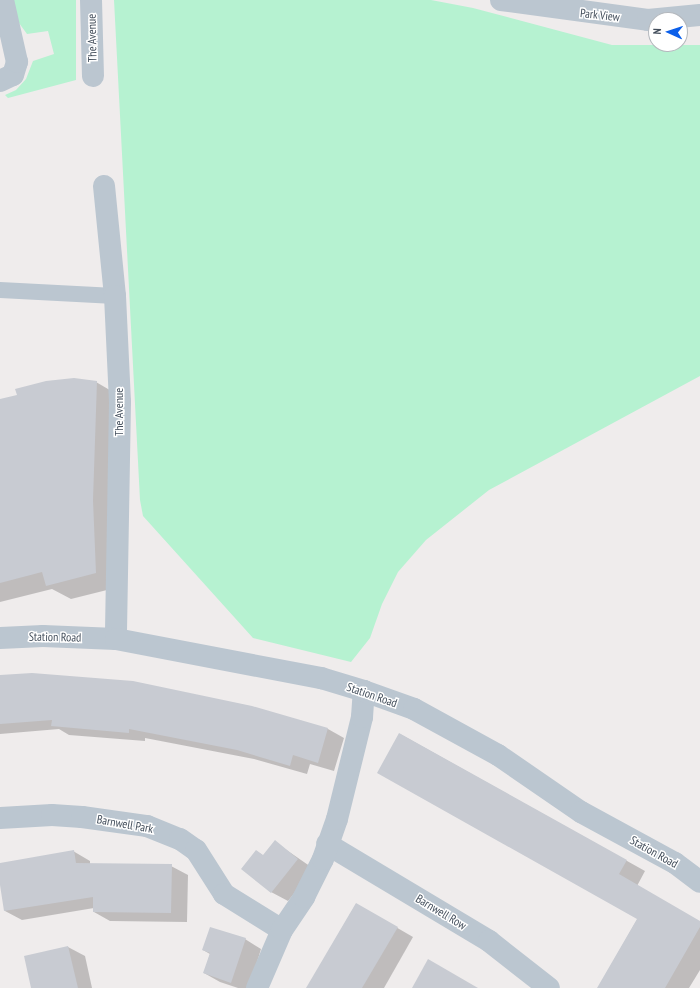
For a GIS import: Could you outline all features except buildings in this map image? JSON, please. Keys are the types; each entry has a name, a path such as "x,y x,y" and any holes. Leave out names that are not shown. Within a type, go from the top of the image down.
{"street":[{"path":"0,81 13,75 17,62 3,0"},
{"name":"The Avenue","path":"91,0 92,76"},
{"name":"Park View","path":"501,0 648,20 700,15"},
{"name":"The Avenue","path":"104,186 115,296 120,402 116,639"},
{"name":"Station Road","path":"0,638 43,636 116,639 314,676 364,691 414,710 498,756 581,812 675,864 700,882"},
{"path":"257,988 282,930 304,897 337,819 362,717 364,691"},
{"name":"Barnwell Park","path":"0,818 52,815 82,817 147,826 180,839 196,850 224,894 282,930"},
{"name":"Barnwell Row","path":"327,844 488,941 549,988"}],"lane":[{"path":"0,290 115,296"}],"green space":[{"path":"13,0 76,0 76,80 8,98 5,95 16,90 26,79 33,61 54,54 48,31 27,34 19,23"},
{"path":"114,0 431,0 473,8 612,45 648,45 648,52 688,52 688,45 700,45 700,376 489,490 426,540 398,572 382,604 370,638 351,662 253,638 143,516 140,500"}]}
